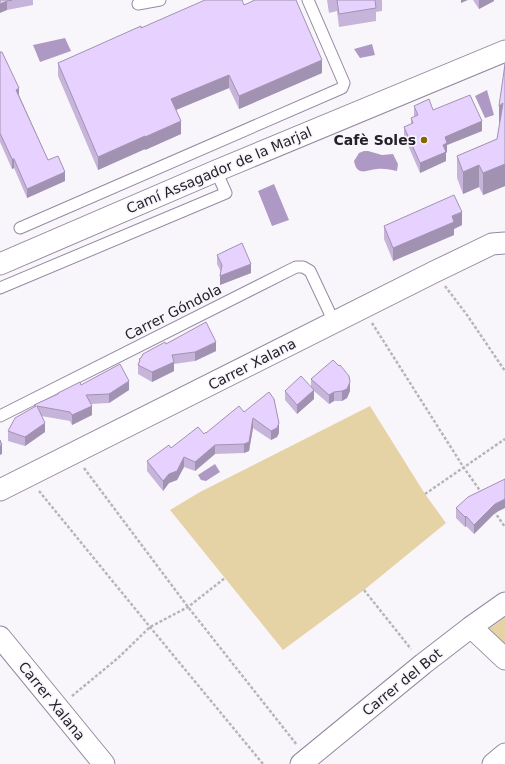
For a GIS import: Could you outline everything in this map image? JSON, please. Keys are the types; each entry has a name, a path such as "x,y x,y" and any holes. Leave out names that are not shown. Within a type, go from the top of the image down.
{"street":[{"name":"Camí Assagador de la Marjal","path":"0,264 216,171 505,51"},
{"name":"Carrer Xalana","path":"0,490 434,272 492,244 505,243"},
{"name":"Carrer del Bot","path":"304,761 423,664 505,603"},
{"path":"471,627 505,659"},
{"name":"Carrer Xalana","path":"0,637 104,764"},
{"path":"493,764 505,754"}],"lane":[{"path":"138,4 160,0"},
{"path":"20,228 342,88 344,83 308,0"},
{"path":"0,288 226,193 216,171"},
{"name":"Carrer Góndola","path":"0,416 296,267 303,267 310,271 334,322"}],"path":[{"path":"434,272 467,315 505,371"},
{"path":"362,308 482,494"},
{"path":"425,494 505,439"},
{"path":"73,453 304,761"},
{"path":"27,477 264,764"},
{"path":"492,507 505,527"},
{"path":"58,708 118,658 150,627 188,607 225,578"},
{"path":"364,590 423,664"}],"shaded area":[{"path":"65,38 71,51 40,62 33,45"},
{"path":"372,44 375,55 360,58 354,49"},
{"path":"487,90 494,115 485,118 475,96"},
{"path":"364,151 382,155 393,154 398,164 397,171 377,169 360,171 355,166 354,161 359,153"},
{"path":"274,184 289,220 272,226 258,191"},
{"path":"370,406 425,494 446,523 364,590 283,650 170,510 200,492"},
{"path":"215,464 220,472 206,481 201,480 198,475"},
{"path":"505,617 505,646 487,630"}],"building":[{"path":"0,0 12,0 0,4"},
{"path":"205,0 242,0 244,5 255,0 296,0 322,60 239,96 229,75 171,99 181,121 98,157 58,63 141,26 141,28"},
{"path":"337,0 375,0 376,8 339,14"},
{"path":"0,52 2,52 19,88 16,90 48,160 58,156 65,172 27,189 14,159 12,159 0,133"},
{"path":"505,64 505,164 483,173 479,165 463,172 457,156 497,139 503,103 499,106"},
{"path":"470,95 482,121 445,137 447,143 443,145 446,152 420,163 404,127 413,123 411,118 418,115 414,106 429,99 433,110"},
{"path":"454,195 462,212 452,216 454,222 393,248 384,226"},
{"path":"242,243 251,264 220,276 222,265 217,255"},
{"path":"206,322 216,342 195,352 172,355 174,362 152,372 138,365 139,359 143,354 165,342 166,344"},
{"path":"333,360 339,366 340,365 349,376 350,382 347,389 334,392 329,395 311,379"},
{"path":"120,364 129,381 109,394 86,395 92,406 72,415 70,412 37,406 45,423 25,437 8,431 15,418 36,406 34,405 80,382 81,385"},
{"path":"301,376 314,390 297,405 285,391"},
{"path":"269,392 274,399 279,423 277,428 271,431 253,418 249,442 244,444 215,445 195,462 184,457 177,471 169,474 163,481 147,461 169,445 171,448 198,427 204,434 206,433 239,406 244,412"},
{"path":"505,479 505,499 495,504 474,525 456,508 468,497"}],"place":[{"name":"Cafè Soles","path":"424,140"}]}
